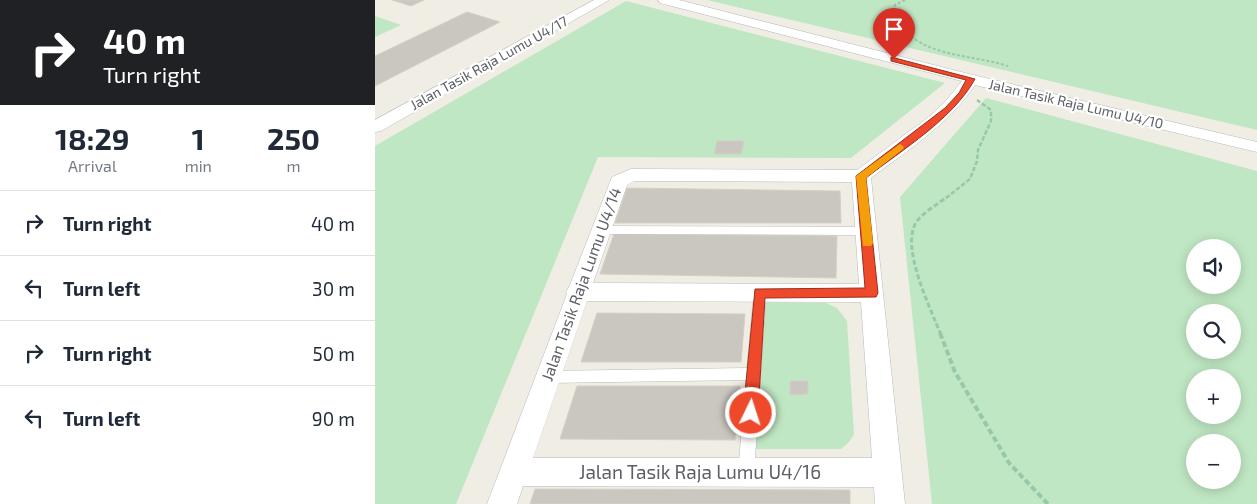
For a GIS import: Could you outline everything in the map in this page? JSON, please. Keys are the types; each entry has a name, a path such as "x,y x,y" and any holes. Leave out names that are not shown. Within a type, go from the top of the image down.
{"street":[{"name":"Jalan Tasik Raja Lumu U4/17","path":"375,127 603,0"},
{"name":"Jalan Tasik Raja Lumu U4/10","path":"664,0 967,86 1257,147"},
{"path":"890,504 861,176 948,110 967,86"},
{"name":"Jalan Tasik Raja Lumu U4/14","path":"502,504 616,186 624,177 631,175 861,176"},
{"path":"577,292 872,293"},
{"name":"Jalan Tasik Raja Lumu U4/16","path":"513,472 887,473"}],"lane":[{"path":"600,230 866,231"},
{"path":"746,472 760,293"},
{"path":"547,377 753,374"}],"path":[{"path":"905,0 895,6 892,13 903,29 919,44 935,50 995,61 1008,66"},
{"path":"967,86 975,99 991,110 991,121 978,150 977,161 970,179 918,220 912,231 911,244 920,280 955,372 1009,463 1048,504"}],"green space":[{"path":"707,0 1257,0 1257,130"},
{"path":"626,1 945,83 851,158 598,157 456,504 375,504 375,146"},
{"path":"375,16 401,25 375,37"},
{"path":"986,98 1257,171 1257,504 932,504 900,197"},
{"path":"764,302 826,303 837,308 847,321 854,434 850,441 841,449 753,449"}],"building":[{"path":"392,0 424,0 411,6"},
{"path":"467,12 500,22 375,86 375,56"},
{"path":"717,141 744,141 741,154 714,154"},
{"path":"627,188 840,191 841,223 615,223"},
{"path":"614,234 837,236 836,278 600,274"},
{"path":"597,313 745,314 741,362 581,362"},
{"path":"790,381 808,381 808,394 790,395"},
{"path":"577,386 740,386 735,440 560,439"},
{"path":"535,489 850,490 850,504 530,504"}],"slow traffic":[{"path":"867,243 861,176 900,147"}],"route":[{"path":"751,413 760,293 872,293 861,176 948,110 962,94 971,79 894,59"}]}
